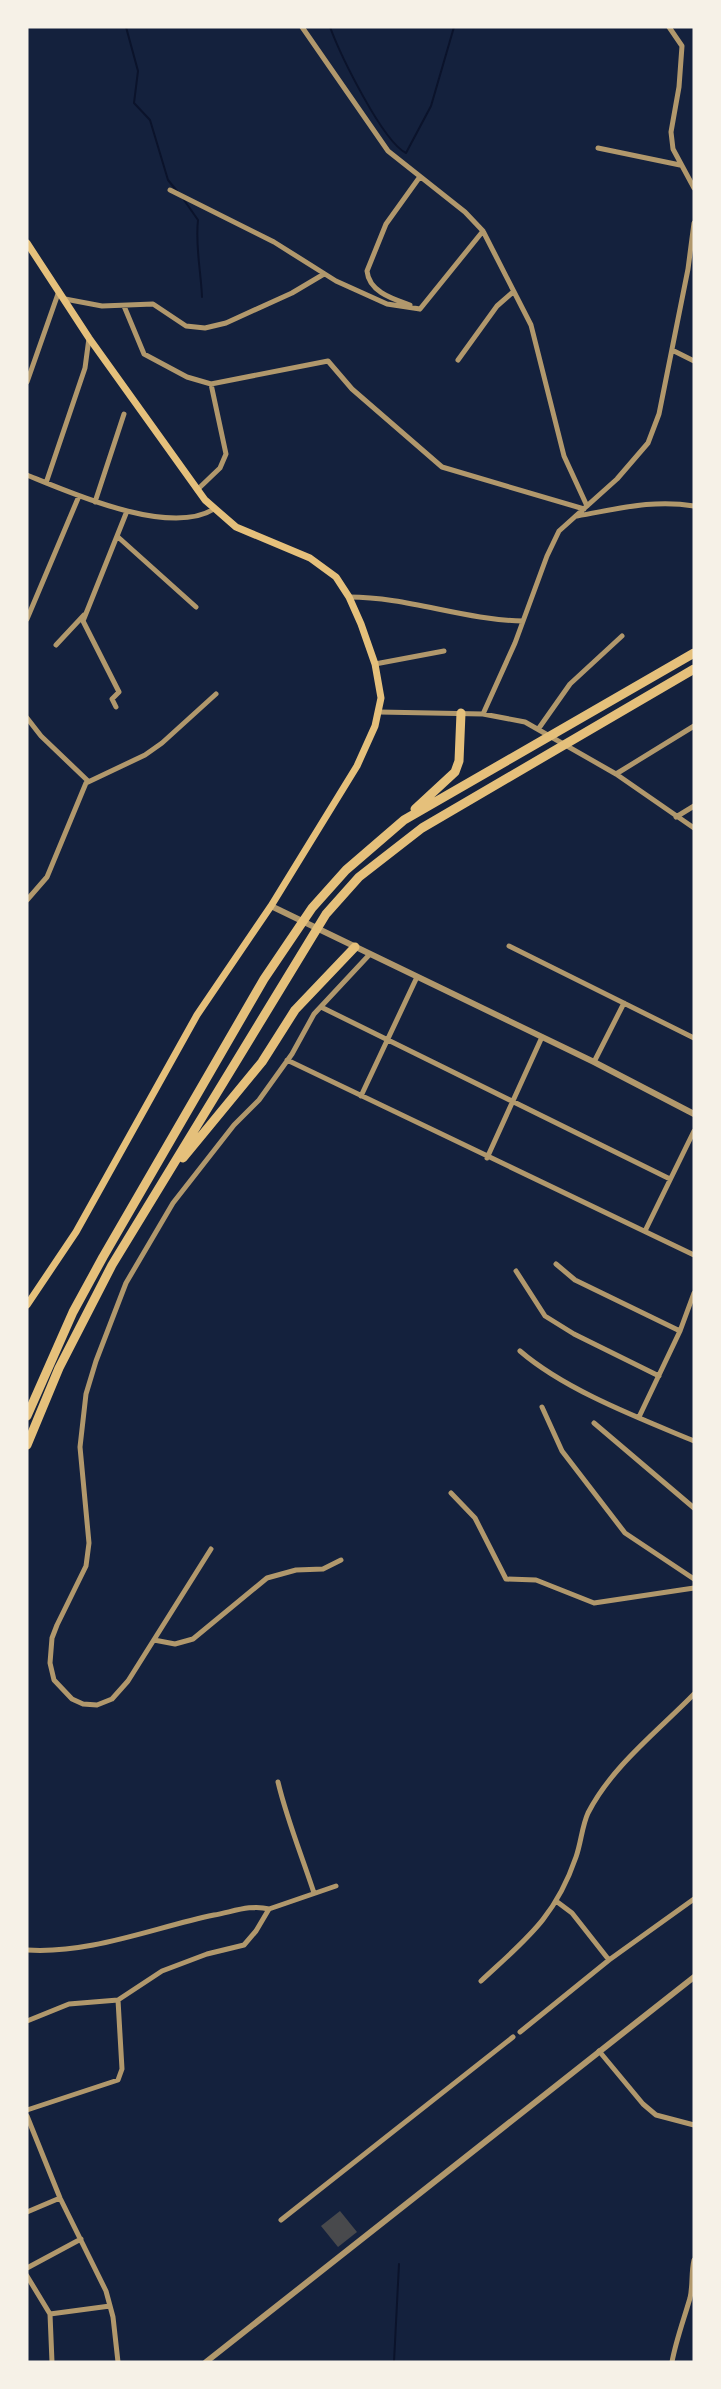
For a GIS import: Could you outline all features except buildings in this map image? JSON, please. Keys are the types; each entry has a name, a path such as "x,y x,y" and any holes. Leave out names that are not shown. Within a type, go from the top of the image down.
{"highway":[{"path":"404,820 694,653"},
{"path":"27,1445 59,1368 112,1264 326,914 358,877 422,828 694,669"},
{"path":"27,1416 73,1312 103,1257 294,933 312,908 346,870 455,772 459,761 461,713"},
{"path":"164,1180 262,1062 295,1010 355,947"}],"main road":[{"path":"27,243 89,338 197,490 214,509 236,527 310,558 336,577 349,597 375,664 381,698 379,712 357,766 271,906 197,1015 76,1232 27,1305"}],"street":[{"path":"302,27 388,151 419,178 465,212 483,231 531,325 564,456 586,507"},
{"path":"669,27 682,46 671,132 680,165 694,188"},
{"path":"598,148 680,165"},
{"path":"419,178 386,224 367,271 371,284 379,291 420,309"},
{"path":"172,191 274,242 324,274 387,304 420,309"},
{"path":"483,714 559,531 617,479 648,443 659,414 692,254 694,223"},
{"path":"420,309 483,231"},
{"path":"65,299 102,306 153,304 186,326 205,328 226,323 292,293 324,274"},
{"path":"27,382 59,291"},
{"path":"458,360 497,306 513,292"},
{"path":"124,306 144,354 187,377 211,384 328,361 360,397 442,467 586,507"},
{"path":"46,483 85,368 89,338"},
{"path":"672,350 694,361"},
{"path":"197,490 220,468 226,454 211,384"},
{"path":"95,502 124,414"},
{"path":"27,476 127,512 164,516 196,516 214,509"},
{"path":"27,619 79,496"},
{"path":"576,516 645,502 671,502 694,506"},
{"path":"116,707 112,699 119,692 86,632 83,621 127,512"},
{"path":"118,537 196,607"},
{"path":"349,597 381,597 489,620 523,621"},
{"path":"56,645 86,614"},
{"path":"539,728 570,684 622,636"},
{"path":"375,664 444,651"},
{"path":"27,900 47,877 88,781 145,755 216,694"},
{"path":"379,712 483,714 508,717 539,728 616,774 694,828"},
{"path":"27,718 41,736 88,781"},
{"path":"616,774 694,726"},
{"path":"676,817 694,806"},
{"path":"271,906 594,1062 694,1114"},
{"path":"509,946 694,1038"},
{"path":"211,1549 128,1681 112,1699 96,1705 83,1704 72,1699 54,1680 50,1663 52,1638 65,1605 86,1566 89,1544 80,1447 86,1394 126,1283 173,1203 234,1125 259,1100 287,1060 310,1020 370,954"},
{"path":"361,1096 417,977"},
{"path":"594,1062 624,1003"},
{"path":"321,1007 670,1179"},
{"path":"487,1158 542,1037"},
{"path":"287,1060 487,1158 694,1255"},
{"path":"645,1231 694,1131"},
{"path":"556,1264 575,1280 680,1331"},
{"path":"516,1271 545,1316 573,1334 659,1376"},
{"path":"639,1418 680,1331 694,1293"},
{"path":"520,1351 545,1371 639,1418 694,1441"},
{"path":"542,1407 562,1451 625,1533 694,1579"},
{"path":"594,1423 694,1508"},
{"path":"451,1493 475,1518 506,1579 536,1580 594,1603 694,1588"},
{"path":"154,1640 175,1644 193,1639 267,1578 296,1570 323,1569 341,1560"},
{"path":"481,1981 525,1942 549,1914 576,1857 588,1814 635,1752 694,1694"},
{"path":"278,1782 285,1811 299,1845 314,1893"},
{"path":"27,1950 54,1952 247,1908 258,1906 269,1909 336,1886"},
{"path":"520,2032 609,1960 694,1899"},
{"path":"556,1901 572,1913 609,1960"},
{"path":"27,2022 69,2004 118,2000 162,1971 207,1953 244,1945 256,1931 269,1909"},
{"path":"206,2362 694,1977"},
{"path":"27,2110 118,2080 122,2069 118,2000"},
{"path":"281,2220 513,2037"},
{"path":"599,2051 643,2104 656,2115 694,2125"},
{"path":"27,2115 60,2198 81,2239 110,2306 118,2362"},
{"path":"27,2212 60,2198"},
{"path":"27,2268 81,2239"},
{"path":"672,2362 681,2320 691,2295 690,2275 694,2260"},
{"path":"27,2276 50,2314 52,2362"},
{"path":"50,2314 110,2306"}],"waterway":[{"path":"126,27 138,71 134,103 150,120 168,180 177,191"},
{"path":"330,27 352,76 374,115 385,132 406,153 431,106 454,27"},
{"path":"184,200 198,220 202,297"},
{"path":"394,2362 399,2264"}]}
